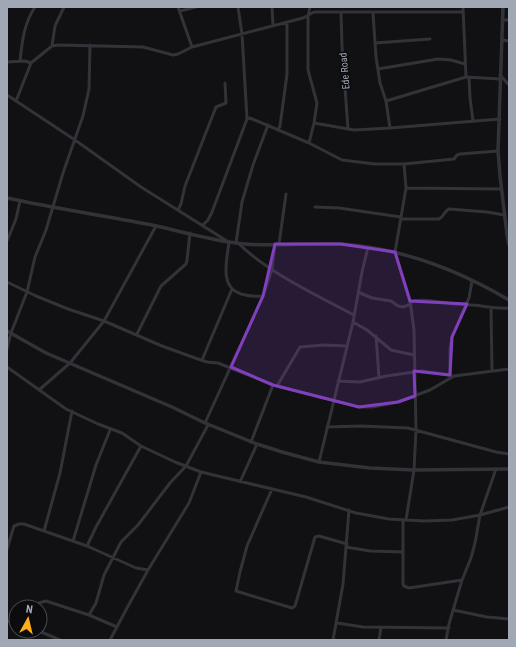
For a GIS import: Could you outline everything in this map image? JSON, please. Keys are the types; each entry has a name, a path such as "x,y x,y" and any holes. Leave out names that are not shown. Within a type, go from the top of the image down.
{"street":[{"path":"20,61 24,32 30,14 35,7"},
{"path":"52,46 55,26 64,7"},
{"path":"178,7 192,47"},
{"path":"180,11 196,7"},
{"path":"203,225 208,220 212,212 247,119 242,34 238,7"},
{"path":"272,7 273,25"},
{"path":"309,143 314,123 317,99 308,70 308,16 310,7"},
{"name":"Ede Road","path":"344,7 342,12 342,46 348,129"},
{"path":"428,7 429,13"},
{"path":"463,7 465,64 473,121"},
{"path":"503,7 498,151 503,207 509,245"},
{"path":"16,101 31,63 52,46 90,45 143,47 178,54 192,47 308,16 314,12 463,12"},
{"path":"373,13 380,83 386,101 390,128"},
{"path":"503,20 509,20"},
{"path":"278,130 280,126 287,74 287,22"},
{"path":"375,43 430,39"},
{"path":"502,40 509,41"},
{"path":"7,349 9,332 27,292 35,257 43,240 63,173 83,116 89,89 90,45"},
{"path":"378,69 438,59 451,60 465,64"},
{"path":"7,62 20,61 31,63"},
{"path":"386,101 467,77 500,77 509,85"},
{"path":"178,210 185,186 216,107 226,103 225,83"},
{"path":"7,94 141,187 228,242"},
{"path":"247,119 250,118 268,125 309,143 342,160 375,164 404,164 454,159 460,154 498,151"},
{"path":"314,123 348,129 390,128 500,119"},
{"path":"237,243 242,202 252,165 268,125"},
{"path":"404,164 406,188 395,252 411,303 414,330 416,430 414,470 404,520 402,584 406,588 462,580"},
{"path":"406,188 501,189"},
{"path":"89,616 96,603 104,575 121,542 138,525 170,483 186,466 207,424 263,296 272,269 286,194"},
{"path":"7,198 53,208 156,226 228,242 341,244 395,252 436,265 509,300"},
{"path":"7,240 16,219 20,201"},
{"path":"503,207 509,206"},
{"path":"315,207 338,208 401,218 439,219 443,217 449,209 504,215"},
{"path":"39,390 70,363 104,321 156,226"},
{"path":"137,334 161,286 186,264 190,233"},
{"path":"228,242 226,272 227,281 232,289 243,295 255,297 263,296"},
{"path":"237,243 249,254 272,269 354,315"},
{"path":"319,462 353,322 368,247"},
{"path":"452,375 450,348 452,337 467,304 472,281"},
{"path":"7,282 68,309 104,321 162,346 207,362 218,363 275,386 359,407 373,407 398,402 430,390 452,375"},
{"path":"202,360 232,289"},
{"path":"358,292 372,298 391,301 398,306 403,307 421,300 433,300 447,303 467,304 491,309 509,308"},
{"path":"491,309 492,371"},
{"path":"353,322 376,336 392,350 414,355"},
{"path":"9,332 46,353 172,407 207,424 251,442 319,462 370,468 414,470 509,469"},
{"path":"376,336 380,377"},
{"path":"251,442 275,386 300,347 324,345 347,346"},
{"path":"7,367 72,411 110,430 127,436 141,446 201,472 317,500 349,510 383,518 424,521 452,520 480,515 509,507"},
{"path":"338,381 360,382 380,377 414,372 433,372 452,375 509,369"},
{"path":"44,531 60,473 72,411"},
{"path":"327,427 361,426 408,428 496,452 509,454"},
{"path":"73,541 96,465 110,430"},
{"path":"240,482 257,444"},
{"path":"87,546 96,526 141,446"},
{"path":"446,640 462,580 471,558 480,515 496,469"},
{"path":"110,640 148,570 189,503 201,472"},
{"path":"272,489 247,546 236,591 292,608 295,606 315,537 319,536 370,551 403,552"},
{"path":"333,640 337,623 347,545 349,510"},
{"path":"7,549 14,526 16,524 24,524 87,546 136,568 148,570"},
{"path":"48,602 117,627"},
{"path":"453,610 487,617 509,619"},
{"path":"337,623 362,627 449,628"},
{"path":"379,640 381,627"},
{"path":"48,635 60,640"}],"highlighted area":[{"path":"275,244 341,244 395,252 410,301 467,304 452,337 450,375 414,371 415,396 398,402 359,407 273,385 231,367 263,296"}]}
